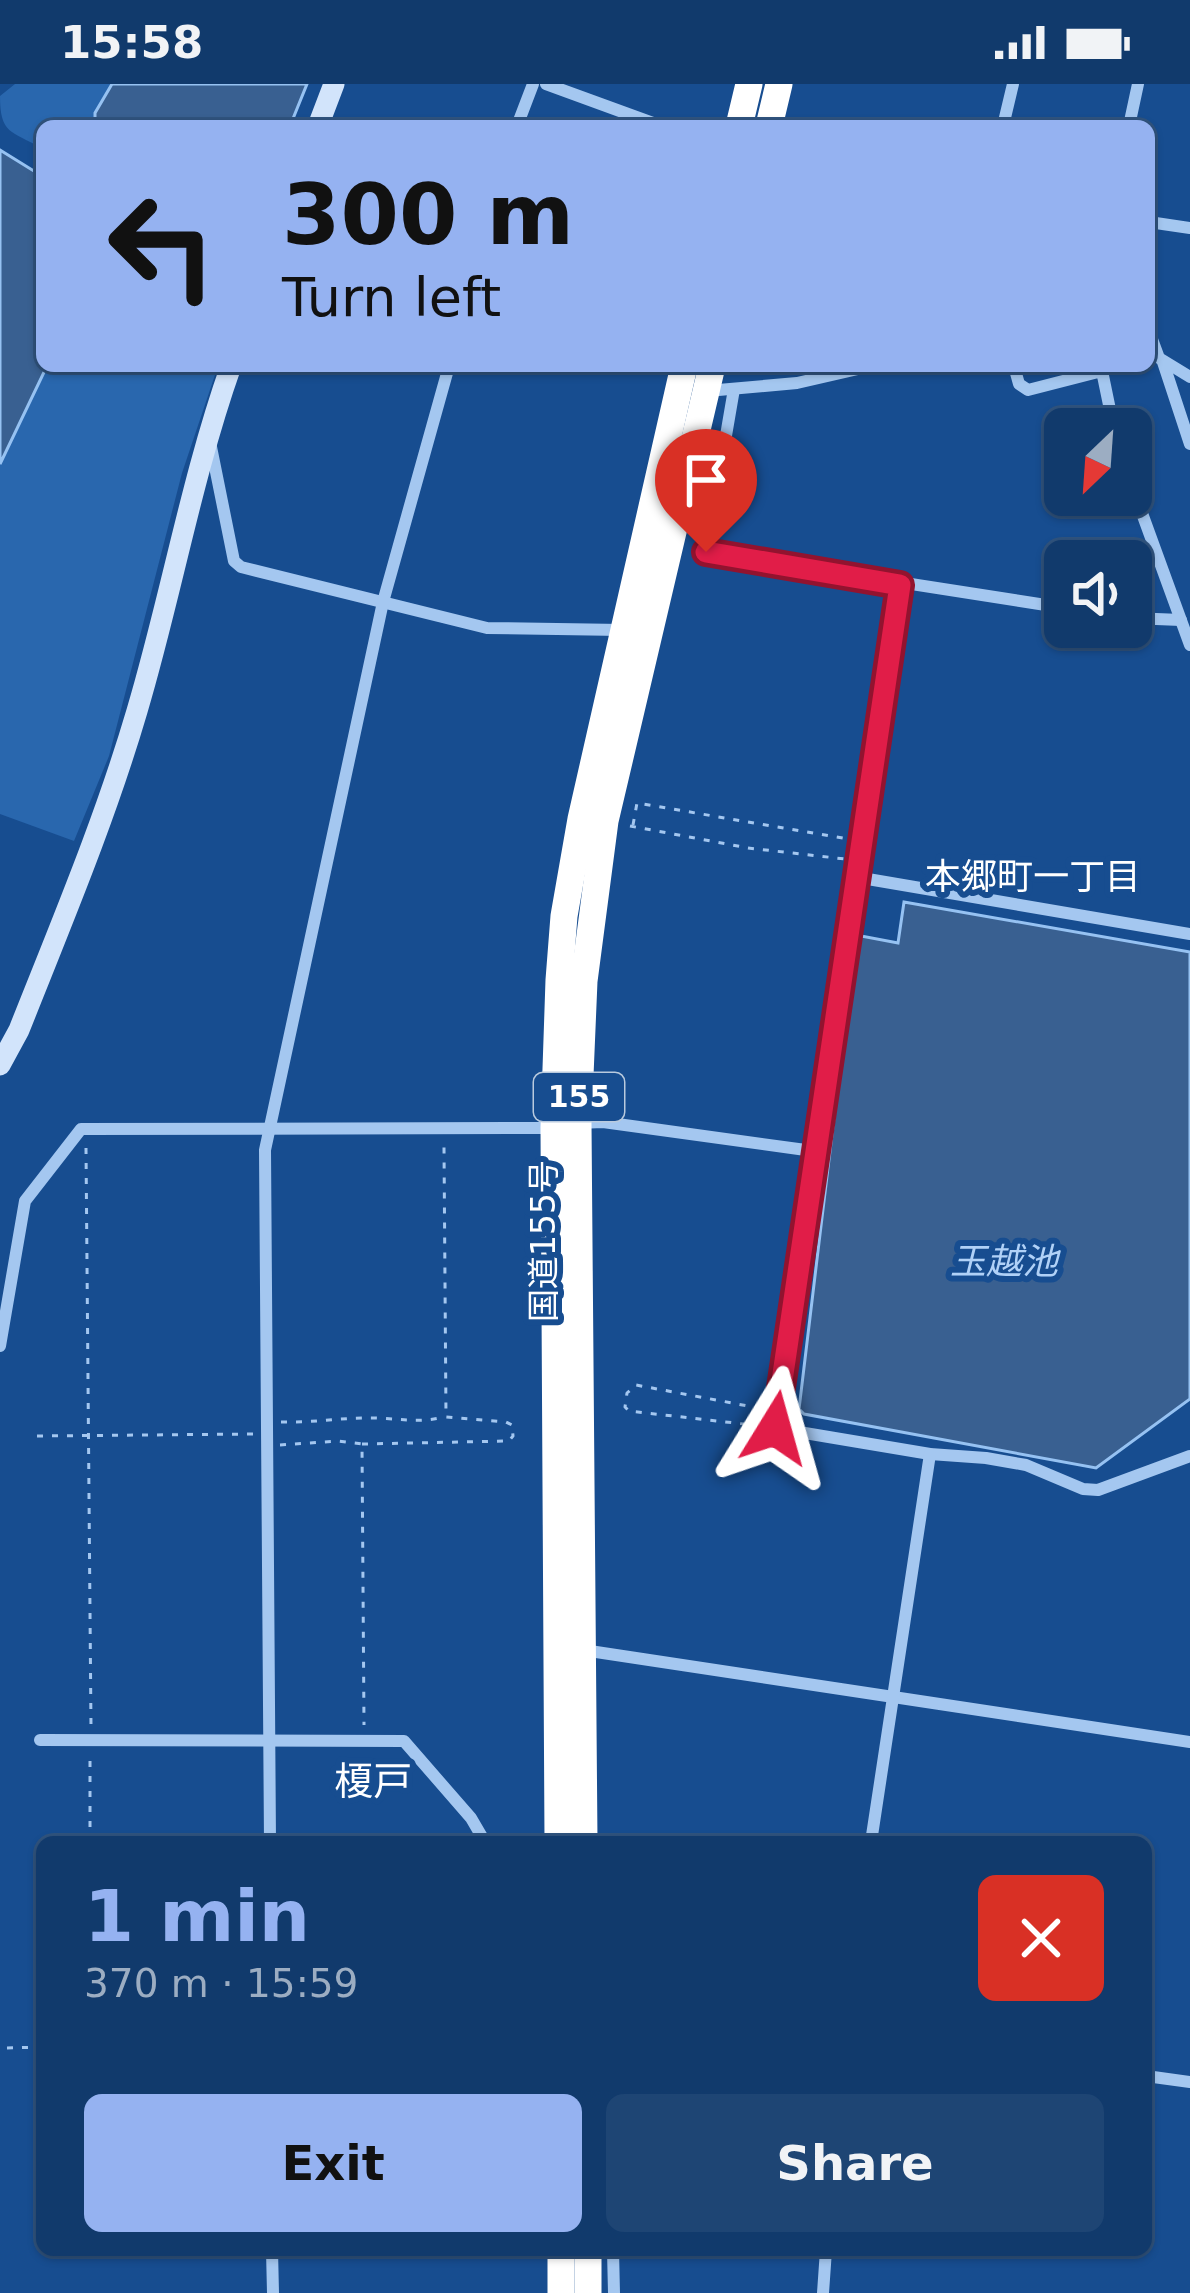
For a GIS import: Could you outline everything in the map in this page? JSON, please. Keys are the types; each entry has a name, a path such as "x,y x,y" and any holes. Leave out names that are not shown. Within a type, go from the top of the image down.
{"highway":[{"path":"740,120 749,84"},
{"path":"771,120 779,84"},
{"name":"国道155号","path":"558,1836 564,916 581,819 683,372"},
{"name":"国道155号","path":"584,1836 583,1650 566,1125 584,981 717,382"},
{"path":"561,2256 561,2293"},
{"path":"588,2256 588,2293"}],"street":[{"path":"320,120 334,84"},
{"path":"519,120 532,84"},
{"path":"545,84 644,120"},
{"path":"1004,120 1013,84"},
{"path":"1130,120 1138,84"},
{"path":"1155,223 1190,228"},
{"path":"1155,345 1190,444"},
{"path":"1162,362 1190,377"},
{"path":"0,1065 19,1030 110,801 208,434 229,372"},
{"path":"270,1836 268,1128 383,602 447,372"},
{"path":"842,372 797,383 717,382 706,552 1044,605"},
{"path":"1015,372 1018,384 1028,390 1098,372"},
{"path":"1102,372 1110,408"},
{"path":"208,434 237,565 488,628 623,630"},
{"path":"1143,516 1190,645"},
{"path":"900,585 775,1428 930,1454 986,1457 1026,1465 1083,1489 1098,1490 1190,1456"},
{"path":"1152,619 1181,620"},
{"path":"856,878 1190,934"},
{"path":"0,1346 25,1201 81,1129 603,1122 813,1150"},
{"path":"872,1836 930,1454"},
{"path":"583,1650 1190,1742"},
{"path":"40,1740 364,1738 407,1744 482,1836"},
{"path":"1152,2077 1190,2082"},
{"path":"272,2256 273,2293"},
{"path":"613,2256 614,2293"},
{"path":"823,2293 826,2256"}],"path":[{"path":"619,824 637,803 862,842"},
{"path":"619,824 748,848 859,861"},
{"path":"444,1127 446,1417"},
{"path":"87,1129 90,1836"},
{"path":"775,1428 629,1411 626,1393 636,1385 777,1411"},
{"path":"37,1436 267,1434 362,1444 454,1444 509,1441 513,1436 512,1425 506,1422 446,1417 323,1423 267,1434"},
{"path":"362,1444 364,1738"},
{"path":"7,2048 36,2047"}],"shaded area":[{"path":"15,84 112,84 95,120 36,120 36,145 5,125 0,96"},
{"path":"44,372 216,372 182,473 109,756 74,841 0,814 0,464"}],"water":[{"path":"112,84 307,84 292,120 95,120"},
{"path":"0,150 36,172 36,372 44,372 0,464"},
{"name":"玉越池","path":"904,902 1190,952 1190,1399 1096,1468 804,1414 799,1409 856,935 898,943"}],"district":[{"name":"本郷町一丁目","path":"1033,876"},
{"name":"榎戸","path":"373,1781"}],"route":[{"path":"706,552 900,585 775,1428"}]}
